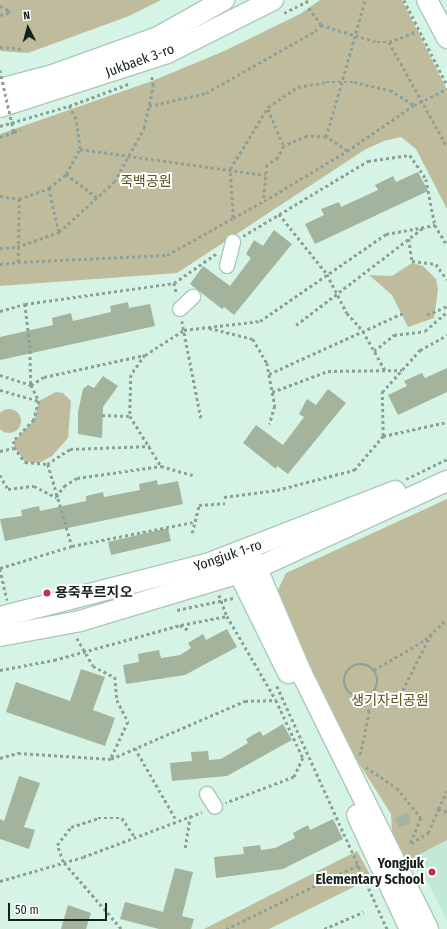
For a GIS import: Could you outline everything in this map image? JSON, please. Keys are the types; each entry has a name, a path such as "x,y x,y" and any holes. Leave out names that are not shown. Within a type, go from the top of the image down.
{"street":[{"name":"Jukbaek 3-ro","path":"0,89 53,75 158,38 224,0"},
{"name":"Jukbaek 3-ro","path":"0,107 167,53 274,0"},
{"path":"427,0 447,38"},
{"path":"227,266 233,242"},
{"path":"180,310 193,297"},
{"name":"Yongjuk 1-ro","path":"7,616 230,556 333,518 447,468"},
{"path":"0,636 80,621 248,570 447,481"},
{"path":"249,549 248,570 410,929"},
{"path":"230,556 248,570 301,672 428,929"},
{"path":"207,794 215,807"}],"path":[{"path":"326,137 356,37 365,0"},
{"path":"404,0 418,31 447,85"},
{"path":"0,6 9,10 9,13 0,16"},
{"path":"308,8 321,25 356,37 389,42 418,31"},
{"path":"149,106 206,93 309,35 321,25"},
{"path":"389,42 421,102 447,146"},
{"path":"0,47 24,49"},
{"path":"0,70 14,132"},
{"path":"0,248 17,247 59,232 114,182 131,156 144,128 149,106 152,81"},
{"path":"0,126 69,106 135,82"},
{"path":"233,218 230,172 267,108 298,87 342,82 390,90 414,105"},
{"path":"0,264 168,255 264,201 347,151 414,105 447,90"},
{"path":"0,196 19,199 49,188 66,174 80,149 76,119 69,106"},
{"path":"267,108 284,146"},
{"path":"0,137 21,130"},
{"path":"264,201 267,165 278,158 284,146 307,136 326,137 347,151"},
{"path":"80,149 131,156 146,156 230,172 265,175"},
{"path":"0,311 25,304 174,283 233,242 368,161 410,155 426,179 435,225 447,245"},
{"path":"66,174 98,198"},
{"path":"49,188 59,232"},
{"path":"18,262 17,247 19,199"},
{"path":"279,214 327,274 347,313 363,331 385,370"},
{"path":"0,375 31,385 44,377 145,355 184,330 260,321 386,234 435,225"},
{"path":"296,325 424,227"},
{"path":"409,239 412,261 436,264 447,280"},
{"path":"174,283 201,418"},
{"path":"25,304 30,345 31,385 39,401 34,420 14,441 14,447 25,462 48,464 70,448 150,446"},
{"path":"427,315 447,306"},
{"path":"374,351 394,336 425,331 447,312"},
{"path":"269,374 403,313"},
{"path":"207,327 253,340 267,363 274,406 270,424"},
{"path":"383,436 382,392 420,350 447,335"},
{"path":"145,355 131,375 130,416 161,466"},
{"path":"272,392 328,372 402,370"},
{"path":"0,390 39,401"},
{"path":"102,415 130,416"},
{"path":"224,497 277,490 354,470 383,436 447,422"},
{"path":"0,451 14,447"},
{"path":"48,464 56,497 72,546"},
{"path":"56,497 64,486 77,478 161,466 193,475"},
{"path":"0,475 8,489 34,486 56,497"},
{"path":"192,533 193,522 198,505 225,503"},
{"path":"7,616 0,569 72,546 193,522"},
{"path":"0,881 63,862 135,837 294,777 303,758 276,700 227,616 219,594"},
{"path":"175,611 237,598 240,604"},
{"path":"0,670 83,652 180,625 227,616"},
{"path":"374,670 431,634 447,619"},
{"path":"180,625 190,631"},
{"path":"75,632 83,652 93,666 115,677 117,700 128,722 111,759"},
{"path":"376,690 397,701 431,634"},
{"path":"355,755 358,762 370,712 362,698 347,692 345,675 358,664 374,670 378,680 376,690 362,698"},
{"path":"276,684 387,929"},
{"path":"0,758 18,753 111,759 245,701 276,700"},
{"path":"135,748 177,822"},
{"path":"367,775 364,767 397,788 421,818 411,843 428,833 447,791"},
{"path":"438,809 447,812"},
{"path":"185,848 190,816"},
{"path":"119,928 63,862 57,845 71,827 98,818 122,818 135,837"},
{"path":"226,929 358,865"},
{"path":"324,929 363,912"}],"shaded area":[{"name":"Yongjuk Elementary School","path":"447,840 447,921 428,883 407,861"}],"green space":[{"path":"0,0 161,0 129,16 28,53 0,51"},
{"name":"죽백공원","path":"320,0 402,0 447,90 447,209 416,149 401,137 384,141 366,149 177,273 0,286 0,134 152,81 222,52 300,14"},
{"path":"412,263 423,266 436,279 438,290 434,318 408,327 392,295 369,275 392,276"},
{"path":"56,392 63,393 71,401 68,438 52,456 39,463 25,462 14,447 14,441 34,420 39,401"},
{"path":"9,409 17,413 21,421 17,429 9,433 1,429 -3,421 1,413"},
{"name":"생기자리공원","path":"447,499 447,840 407,861 392,834 391,814 358,762 318,684 277,592 286,573"},
{"path":"357,851 372,878 269,929 204,929"}],"building":[{"path":"418,172 428,191 315,244 305,224 324,215 321,209 339,202 341,207 378,190 375,185 393,176 396,182"},
{"path":"274,230 292,244 234,315 224,307 222,309 190,284 203,266 230,286 251,258 246,254 254,240 263,246"},
{"path":"128,302 129,308 150,304 155,326 0,360 0,337 53,325 52,318 71,313 73,321 111,312 110,306"},
{"path":"447,368 447,392 398,415 388,395 407,386 404,381 422,373 425,378"},
{"path":"103,376 118,386 103,407 102,438 78,434 78,412 83,389 88,385 94,388"},
{"path":"328,389 346,403 288,474 277,466 276,469 243,443 256,425 283,445 304,417 299,414 307,399 316,405"},
{"path":"157,480 158,485 178,481 183,504 5,541 0,519 22,516 21,510 39,506 40,511 86,501 86,496 103,492 104,497 140,490 139,484"},
{"path":"168,528 171,541 111,555 108,542"},
{"path":"227,629 237,647 185,675 126,684 123,665 139,662 138,654 159,650 161,658 180,655 191,648 188,643 203,634 206,640"},
{"path":"81,669 105,677 93,710 115,718 105,746 6,712 16,682 70,701"},
{"path":"283,724 292,740 227,776 172,781 170,763 192,761 191,752 208,751 209,760 221,759 248,743 246,739 260,731 263,736"},
{"path":"19,776 40,783 24,827 35,830 29,849 0,839 0,819 4,821"},
{"path":"408,813 411,823 399,827 395,818"},
{"path":"333,819 343,839 283,869 216,878 214,857 244,854 243,847 260,845 261,850 275,848 295,838 293,833 308,825 310,830"},
{"path":"175,868 193,872 182,916 194,919 191,929 159,929 120,919 125,902 163,912"},
{"path":"68,905 91,913 86,929 61,929"}],"place":[{"name":"용죽푸르지오","path":"47,593"},
{"name":"Yongjuk Elementary School","path":"432,872"}]}
